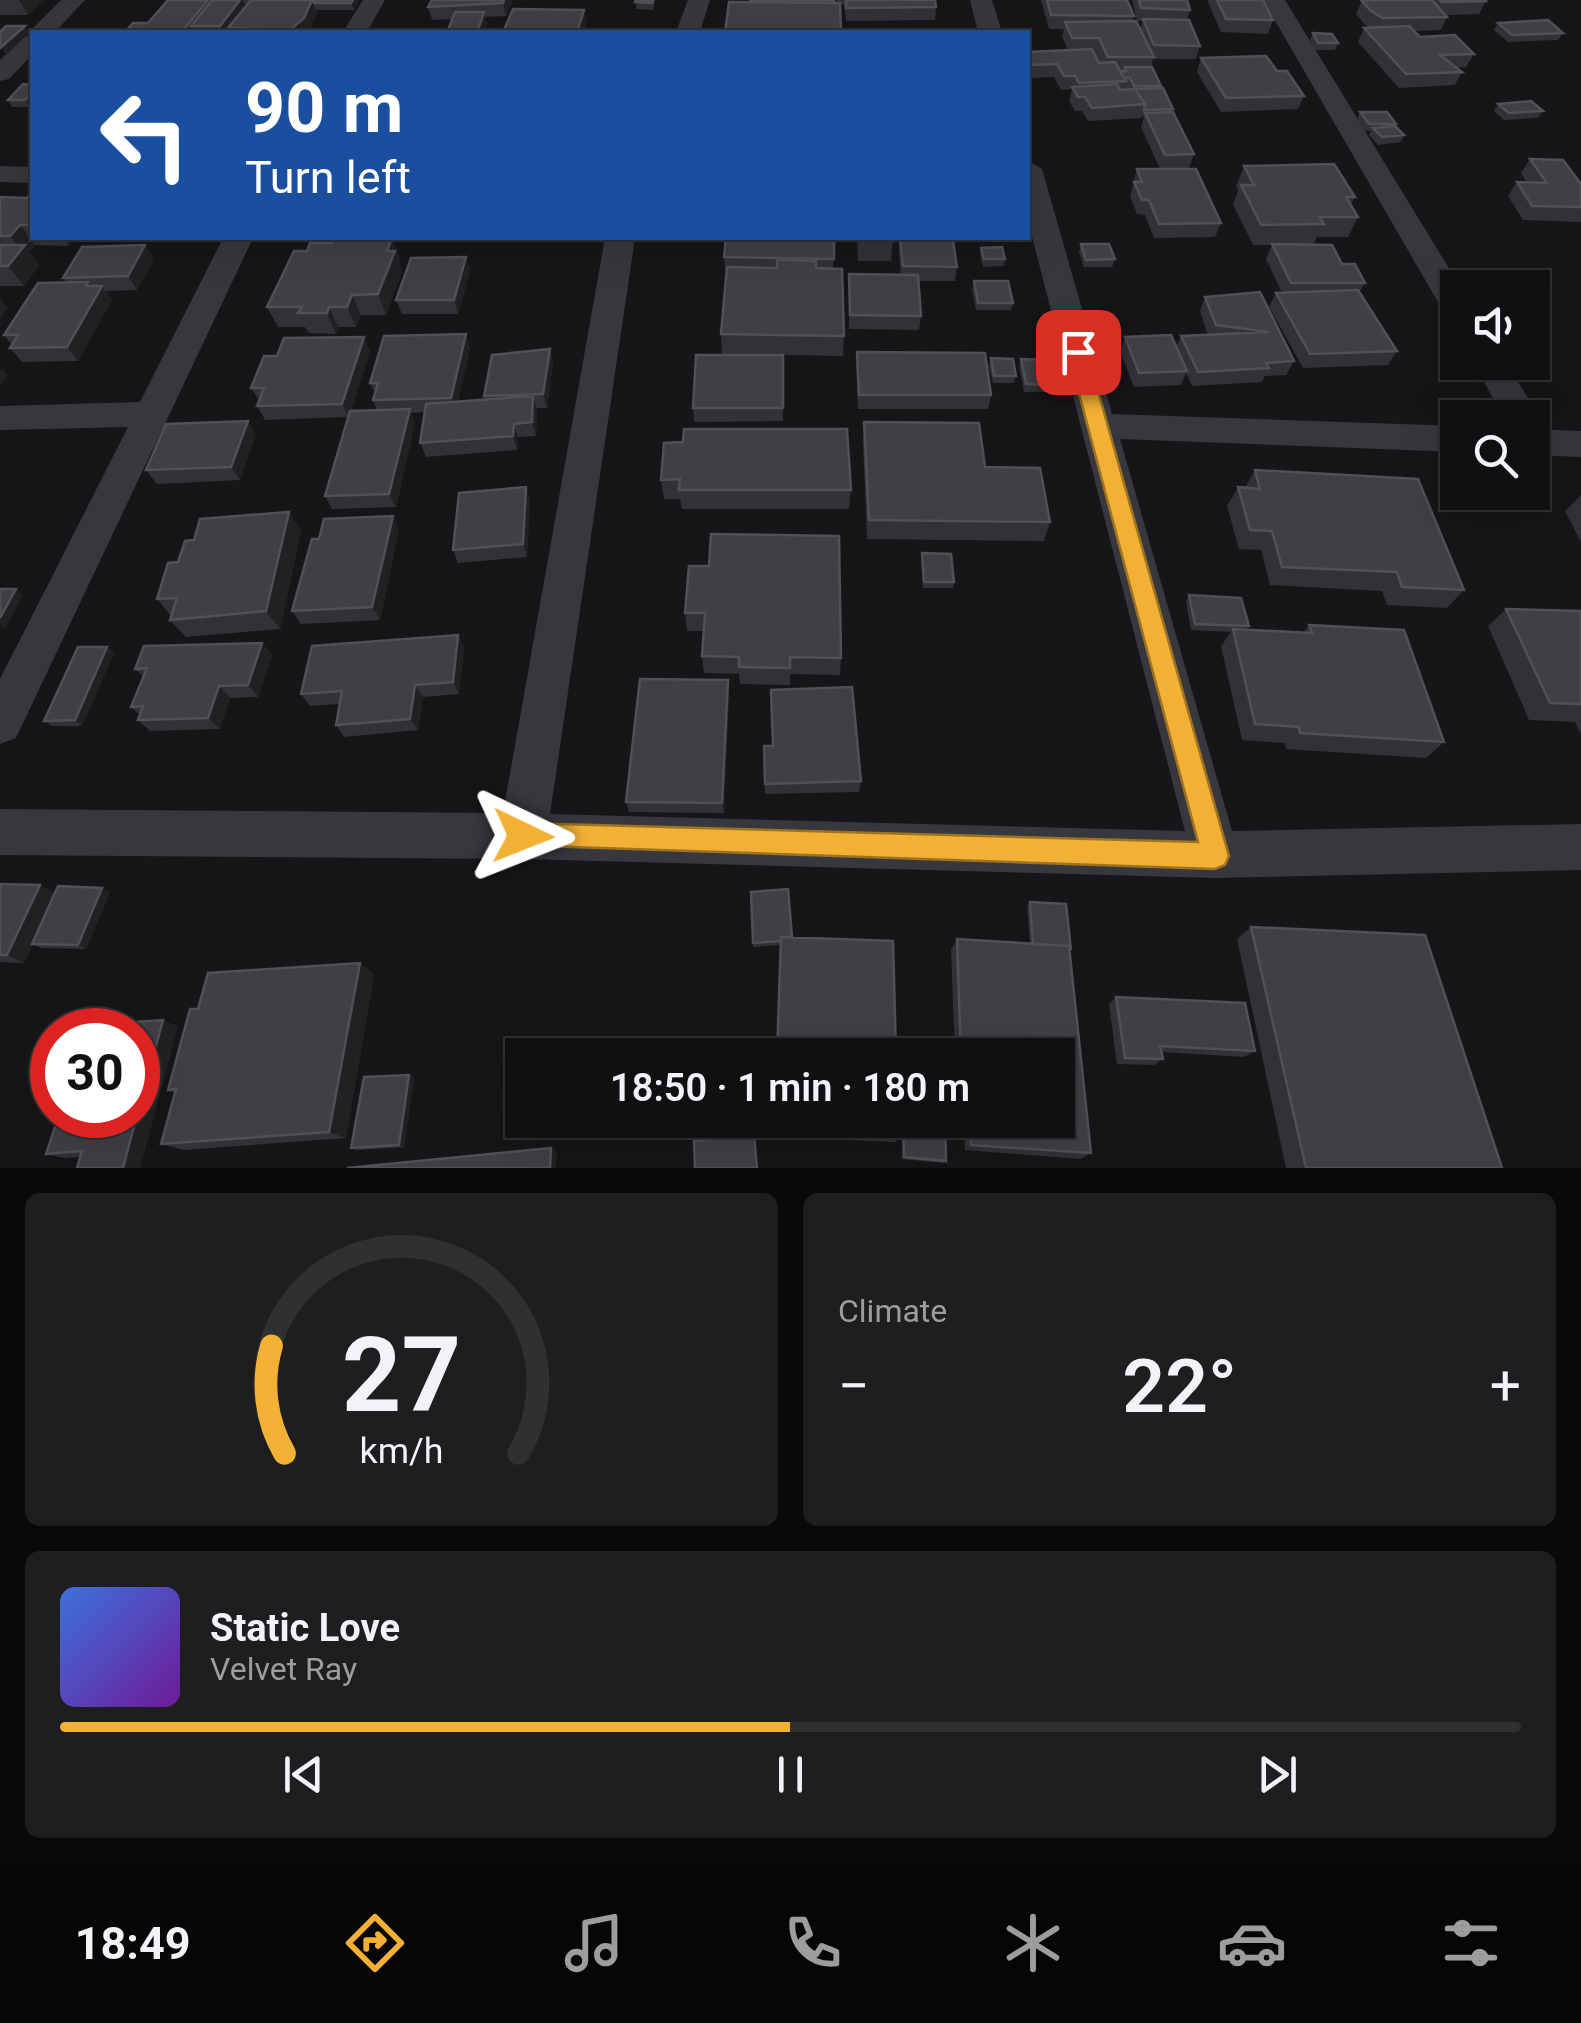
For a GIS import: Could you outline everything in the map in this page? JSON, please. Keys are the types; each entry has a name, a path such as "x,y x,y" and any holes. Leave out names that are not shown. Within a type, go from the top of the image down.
{"street":[{"path":"44,30 74,0"},
{"path":"356,30 374,0"},
{"path":"689,30 699,0"},
{"path":"982,0 990,30"},
{"path":"1274,0 1440,279"},
{"path":"0,74 30,44"},
{"path":"0,174 30,175"},
{"path":"1030,176 1215,856"},
{"path":"0,724 237,240"},
{"path":"523,836 620,240"},
{"path":"0,418 152,414"},
{"path":"1097,426 1440,438"},
{"path":"1550,438 1581,444"},
{"path":"0,832 523,836 1215,856 1581,847"}],"building":[{"path":"168,0 208,0 184,30 127,30 133,23 148,23"},
{"path":"212,0 240,0 220,26 191,26"},
{"path":"251,0 312,0 304,18 290,30 228,28"},
{"path":"312,0 353,0 314,3"},
{"path":"432,0 504,0 428,7"},
{"path":"834,0 834,3 750,2"},
{"path":"846,0 935,0 936,7 846,8"},
{"path":"1047,0 1127,0 1134,16 1051,15"},
{"path":"1139,0 1187,0 1190,10 1141,8"},
{"path":"1217,0 1263,0 1273,20 1226,19"},
{"path":"1432,0 1447,17 1383,18 1362,1"},
{"path":"1485,0 1486,1 1442,2"},
{"path":"729,2 840,3 841,30 725,30"},
{"path":"513,9 584,10 578,30 504,30"},
{"path":"455,12 484,12 478,30 448,30"},
{"path":"1143,19 1189,20 1200,46 1154,45"},
{"path":"1548,20 1563,33 1512,35 1498,23"},
{"path":"1136,21 1154,57 1108,57 1099,38 1072,38 1065,22"},
{"path":"6,26 25,26 0,48 0,32"},
{"path":"1409,26 1420,37 1455,35 1474,54 1440,55 1462,72 1406,74 1364,28"},
{"path":"1313,33 1332,34 1338,43 1318,43"},
{"path":"1092,49 1099,63 1115,62 1126,81 1079,83 1075,76 1064,76 1057,64 1030,65 1030,52"},
{"path":"1266,56 1277,71 1287,71 1304,96 1226,98 1201,58"},
{"path":"1125,67 1152,67 1161,86 1134,86 1120,71 1126,71"},
{"path":"23,84 30,85 30,95 25,100 8,100"},
{"path":"1117,84 1120,90 1135,89 1145,104 1092,108 1072,87"},
{"path":"1163,88 1173,109 1144,110 1145,104 1135,89"},
{"path":"1531,101 1543,111 1509,113 1498,104"},
{"path":"1173,112 1194,154 1165,155 1145,113"},
{"path":"1360,112 1387,112 1396,124 1369,124"},
{"path":"1395,126 1404,135 1382,137 1373,128"},
{"path":"1530,159 1563,160 1581,184 1581,207 1532,206 1517,182 1547,183"},
{"path":"1334,164 1355,197 1346,197 1358,217 1319,217 1324,224 1261,225 1241,185 1254,185 1244,166"},
{"path":"1137,169 1196,169 1221,223 1159,224 1149,200 1142,200 1134,182 1142,182"},
{"path":"30,194 30,225 20,225 10,236 0,236 0,197 27,198"},
{"path":"391,240 387,251 395,251 378,294 352,295 347,307 329,307 327,313 298,313 302,307 267,307 294,251 307,251 310,243"},
{"path":"726,240 834,240 834,259 724,257"},
{"path":"900,241 953,241 957,267 903,266"},
{"path":"1081,244 1109,244 1115,259 1086,260"},
{"path":"1272,244 1332,245 1342,264 1355,264 1365,283 1291,283"},
{"path":"0,245 25,245 8,266 0,266"},
{"path":"145,245 128,276 63,278 82,247"},
{"path":"1002,247 1005,259 984,259 981,248"},
{"path":"466,257 454,300 396,300 411,258"},
{"path":"777,260 816,261 816,268 842,269 844,336 721,334 727,267 777,268"},
{"path":"849,274 918,275 921,316 850,315"},
{"path":"974,281 1008,281 1013,303 978,303"},
{"path":"88,282 86,286 102,286 67,347 10,348 18,335 4,335 38,283"},
{"path":"1358,290 1397,351 1310,354 1276,293"},
{"path":"1260,292 1294,361 1266,363 1269,368 1198,372 1181,336 1269,332 1216,325 1205,297"},
{"path":"466,334 451,398 373,400 378,383 370,383 384,336"},
{"path":"1171,335 1187,371 1139,373 1125,337"},
{"path":"364,337 342,404 257,406 264,388 251,388 264,356 277,356 284,338"},
{"path":"550,349 543,394 484,396 492,355"},
{"path":"857,352 985,353 991,395 859,395"},
{"path":"696,355 783,355 783,408 693,408"},
{"path":"991,358 1013,359 1016,376 994,376"},
{"path":"1021,359 1047,360 1052,385 1026,384"},
{"path":"533,396 532,422 514,424 513,436 420,443 426,404"},
{"path":"410,409 389,494 325,496 350,411"},
{"path":"248,421 231,467 146,470 166,424"},
{"path":"864,422 979,423 985,467 1040,468 1050,522 869,520"},
{"path":"684,429 847,429 851,490 679,490 680,479 661,480 664,443 683,442"},
{"path":"1255,470 1418,479 1464,590 1402,587 1397,572 1282,567 1272,531 1250,530 1238,487 1260,489"},
{"path":"526,487 523,544 453,550 459,493"},
{"path":"289,512 266,611 170,620 177,598 157,599 168,563 178,562 185,541 194,540 200,519"},
{"path":"393,516 372,607 292,611 312,539 319,539 324,519"},
{"path":"711,534 839,536 841,658 790,657 790,668 739,667 739,657 702,656 705,613 685,613 689,566 709,566"},
{"path":"922,553 951,554 954,582 924,582"},
{"path":"0,589 16,589 0,618"},
{"path":"1189,595 1241,598 1249,626 1195,624"},
{"path":"1506,609 1581,611 1581,704 1550,703"},
{"path":"1309,625 1404,630 1444,742 1300,733 1299,727 1255,724 1233,629 1312,633"},
{"path":"458,635 453,682 415,685 410,719 336,725 342,691 301,694 312,646"},
{"path":"262,643 248,685 219,686 208,718 138,720 143,706 131,707 147,668 135,669 144,646"},
{"path":"78,647 107,647 75,720 44,721"},
{"path":"640,679 728,680 722,803 626,802"},
{"path":"852,687 861,781 765,784 764,746 773,746 771,690"},
{"path":"0,884 40,885 7,955 0,955"},
{"path":"58,886 102,888 78,945 32,944"},
{"path":"788,889 792,937 753,943 751,892"},
{"path":"1030,902 1066,904 1071,950 1069,946 1033,944"},
{"path":"1251,927 1425,935 1502,1168 1306,1168"},
{"path":"781,937 893,941 896,1038 778,1038"},
{"path":"957,939 1069,946 1091,1153 971,1145 971,1138 1075,1138 1075,1038 960,1038"},
{"path":"360,963 329,1132 161,1144 176,1089 168,1090 190,1009 198,1009 208,973"},
{"path":"1116,997 1245,1003 1255,1051 1160,1046 1163,1059 1125,1058"},
{"path":"409,1075 399,1145 351,1148 364,1077"},
{"path":"51,1138 131,1138 123,1168 77,1168 82,1151 46,1154"},
{"path":"754,1138 757,1168 695,1168 694,1141"},
{"path":"903,1138 945,1138 946,1161 904,1157"},
{"path":"551,1148 550,1168 347,1168"}],"route":[{"path":"523,836 1215,856 1078,352"}]}
